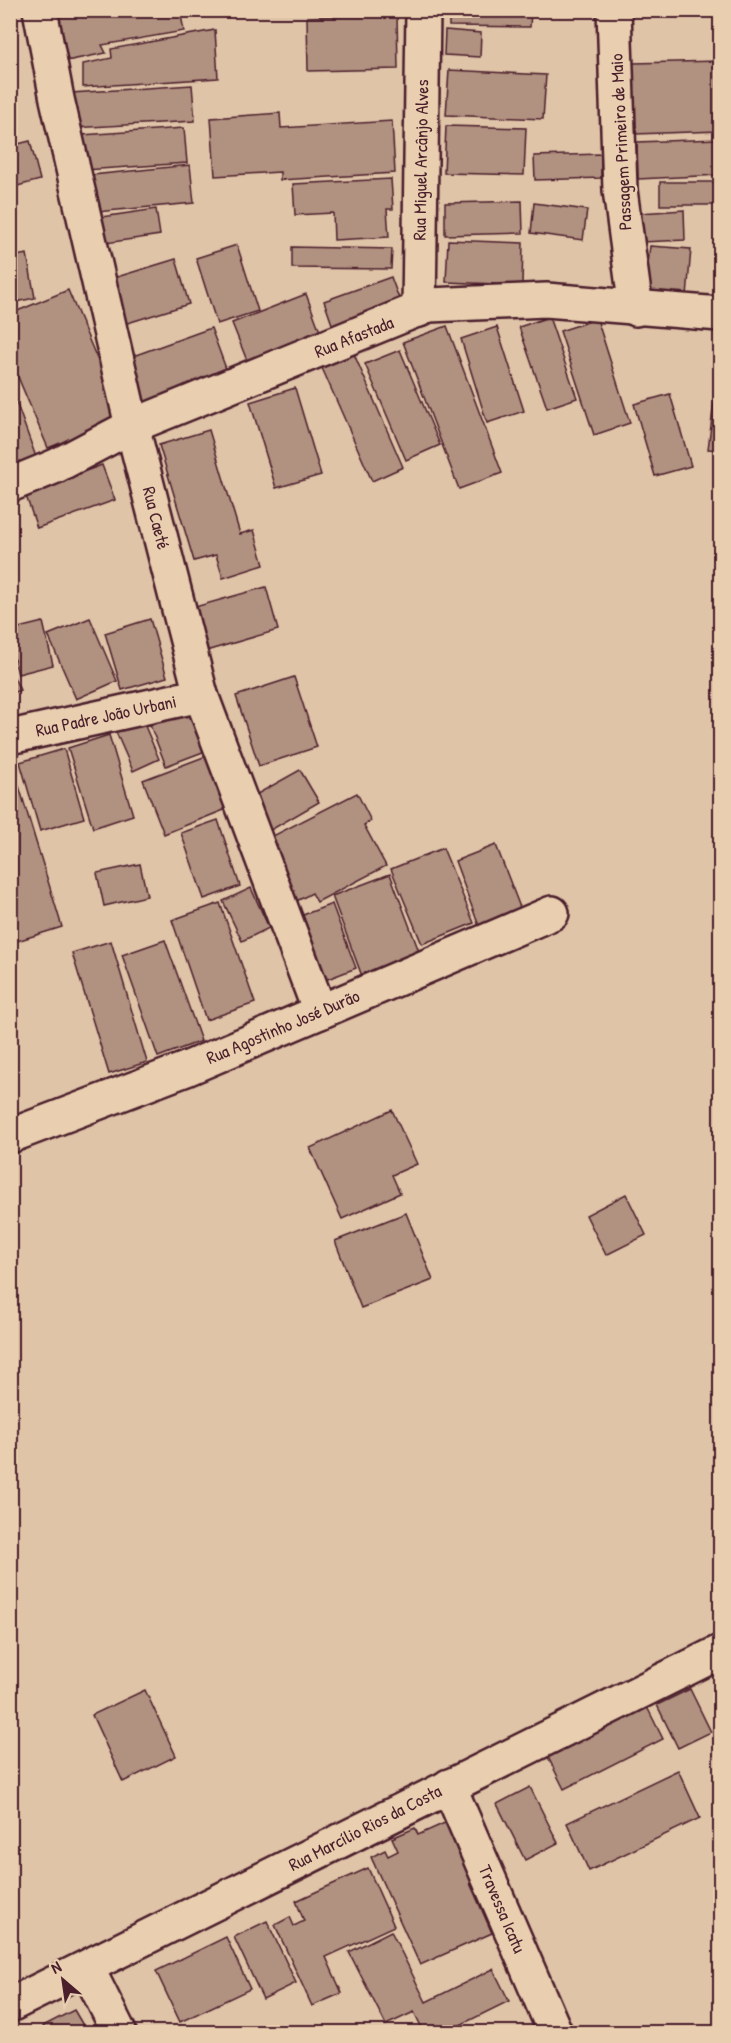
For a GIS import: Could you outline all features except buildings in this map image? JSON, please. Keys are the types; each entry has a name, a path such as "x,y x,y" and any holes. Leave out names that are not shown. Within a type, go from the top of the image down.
{"street":[{"name":"Rua Caeté","path":"40,10 57,99 132,426 201,695 320,1012"},
{"name":"Rua Miguel Arcânjo Alves","path":"419,310 423,10"},
{"name":"Passagem Primeiro de Maio","path":"614,10 620,190 636,309"},
{"name":"Rua Afastada","path":"10,485 56,466 132,426 429,305 546,300 720,314"},
{"name":"Rua Padre João Urbani","path":"10,737 201,695"},
{"name":"Rua Agostinho José Durão","path":"10,1136 186,1069 552,913"},
{"name":"Rua Marcílio Rios da Costa","path":"10,2005 720,1652"},
{"name":"Travessa Icatu","path":"449,1786 555,2032"},
{"path":"87,1968 119,2032"}]}
